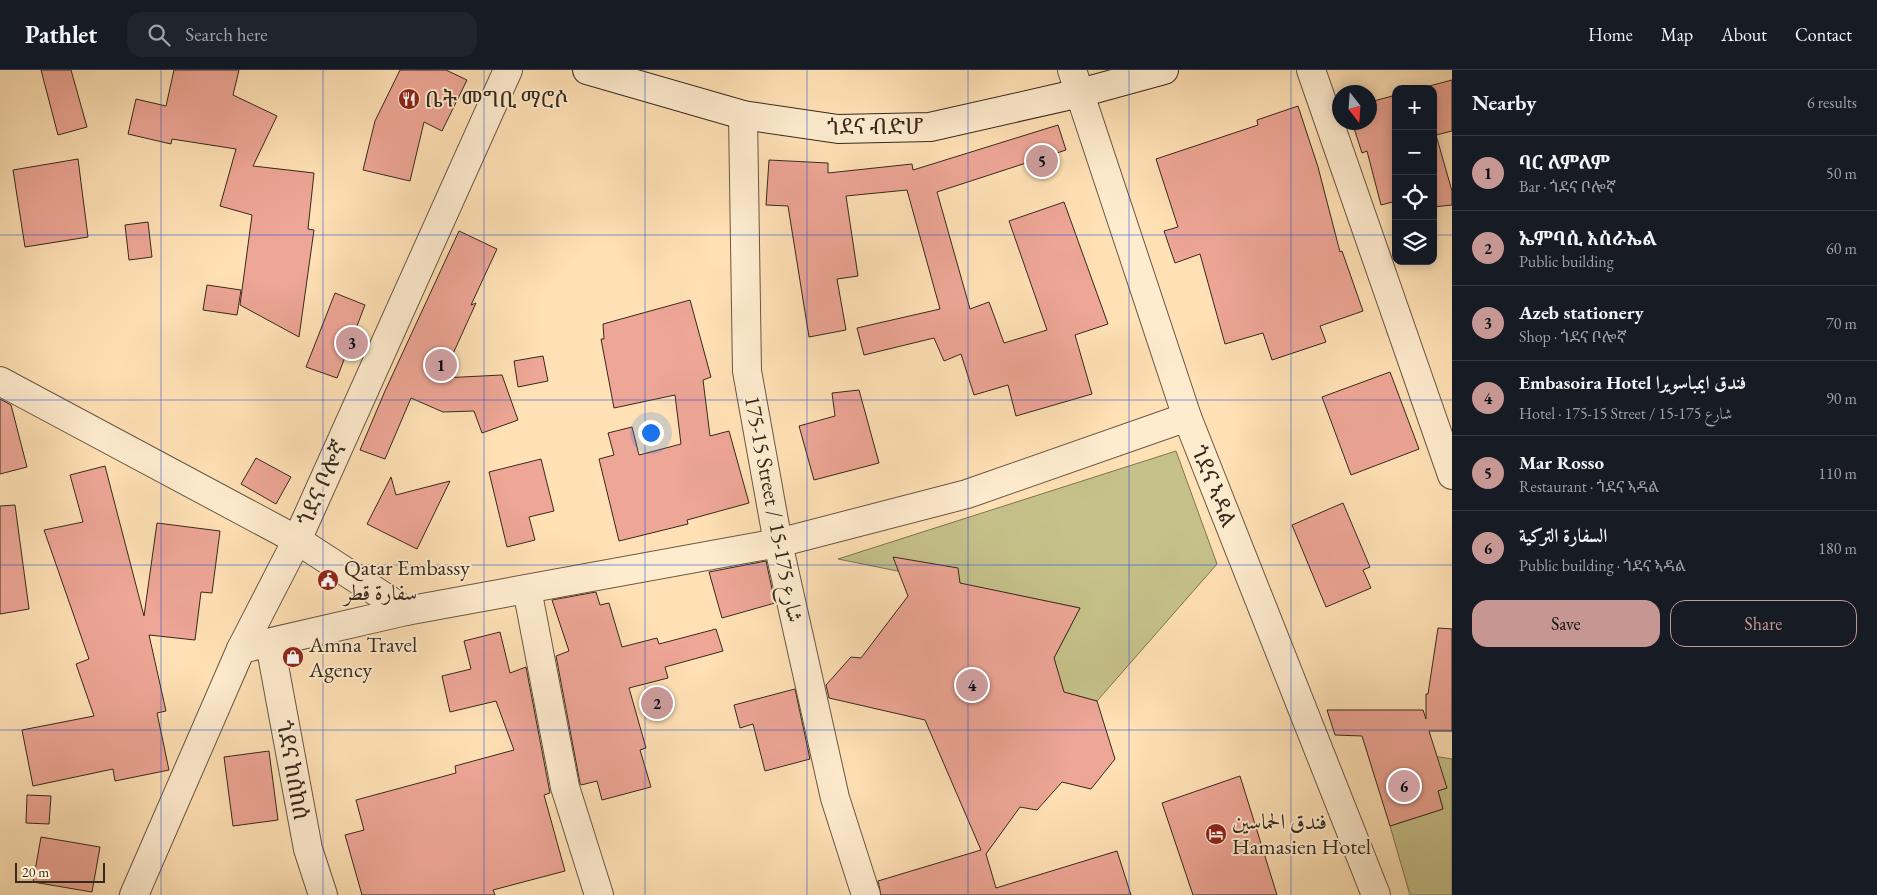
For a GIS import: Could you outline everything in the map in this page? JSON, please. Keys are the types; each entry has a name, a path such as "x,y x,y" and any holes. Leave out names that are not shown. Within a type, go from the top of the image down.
{"street":[{"name":"ጎደና ቦሎኛ","path":"134,895 241,649 297,540 508,70"},
{"name":"ጎደና ብድሆ","path":"586,70 743,115 838,129 930,127 1076,82 1164,70"},
{"path":"1311,70 1452,475"},
{"name":"ጎደና ኣዳል","path":"1076,82 1186,417 1376,895"},
{"name":"175-15 Street / شارع 175-15","path":"743,115 747,370 778,543 835,798 866,895"},
{"path":"0,381 297,540 406,610"},
{"path":"241,649 270,644 406,610 778,543 967,494 1186,417"},
{"path":"527,589 565,787 599,895"},
{"name":"ጎደና ከስከሰ","path":"270,644 308,849 323,895"}],"shaded area":[{"path":"1176,451 1217,564 1097,701 1063,692 1054,658 1080,608 838,559"},
{"path":"1427,755 1452,759 1452,895 1410,895 1390,826 1443,809 1438,791 1447,788"}],"building":[{"path":"41,70 71,70 87,127 58,135"},
{"path":"174,70 239,70 233,95 277,116 253,166 314,173 308,229 314,230 299,337 240,305 252,215 220,206 236,149 172,139 171,144 128,134 136,99 166,106"},
{"path":"400,70 446,70 467,80 442,131 424,122 410,181 363,170 375,121"},
{"path":"1452,80 1452,131 1437,135 1437,85 1433,85"},
{"path":"1392,96 1392,202 1381,205 1367,151 1362,153 1355,130 1377,130 1377,100"},
{"path":"1298,106 1318,167 1340,252 1342,251 1363,311 1320,326 1326,342 1272,360 1263,333 1225,344 1200,254 1175,263 1164,231 1178,227 1156,159 1258,125 1257,120"},
{"path":"1058,125 1066,150 937,192 970,309 989,302 1004,343 1047,330 1009,221 1064,202 1108,324 1075,335 1092,394 1016,416 1008,385 974,395 961,354 944,361 934,338 864,355 857,328 940,309 907,190 846,196 858,276 837,279 846,330 809,337 788,206 766,205 769,160 828,163 828,173 912,164 913,170"},
{"path":"1437,138 1452,191 1452,205 1437,207"},
{"path":"78,159 88,237 25,247 13,170"},
{"path":"148,222 152,257 129,260 125,225"},
{"path":"459,231 497,249 471,305 476,303 442,378 502,375 518,420 482,433 474,411 443,412 411,398 385,459 360,450 385,391"},
{"path":"207,285 241,290 237,315 203,310"},
{"path":"335,293 365,305 337,378 306,367"},
{"path":"690,300 711,377 703,380 710,436 729,431 749,503 687,520 688,524 619,541 599,459 614,455 608,433 632,427 639,455 681,444 675,395 614,408 601,339 604,339 603,324"},
{"path":"543,356 548,381 518,387 514,361"},
{"path":"1390,372 1419,449 1351,475 1322,397"},
{"path":"859,390 879,463 814,480 799,426 835,416 832,393"},
{"path":"0,399 11,405 27,467 0,474"},
{"path":"256,458 291,477 276,504 241,484"},
{"path":"541,459 554,511 529,517 535,540 507,547 489,472"},
{"path":"105,466 144,616 157,523 220,531 212,593 201,592 195,640 149,635 166,711 157,713 169,770 115,781 113,769 33,786 22,730 94,716 76,664 89,659 44,530 83,522 70,475"},
{"path":"391,477 396,495 450,481 417,549 367,524"},
{"path":"1343,503 1370,567 1363,570 1371,588 1326,607 1292,525"},
{"path":"15,505 29,609 0,614 0,506"},
{"path":"893,557 958,568 960,583 1080,608 1054,658 1064,692 1097,701 1115,759 1091,789 1062,782 1037,810 1020,807 986,854 996,888 1117,851 1131,895 881,895 878,881 981,850 925,720 829,698 826,685 851,657 861,658 908,596"},
{"path":"766,561 775,603 722,618 709,572"},
{"path":"596,592 600,605 609,603 622,647 657,638 659,644 716,629 723,651 665,667 668,678 629,688 646,748 640,750 651,787 602,800 597,781 581,785 580,783 556,656 569,651 552,600"},
{"path":"1438,628 1452,629 1452,731 1429,731 1447,788 1438,791 1443,809 1390,826 1362,736 1335,735 1327,710 1423,710 1426,719 1426,694 1428,694"},
{"path":"500,632 510,673 526,667 550,793 544,795 565,871 493,890 495,895 362,895 345,835 364,830 356,800 456,773 455,766 514,750 496,701 450,712 442,676 471,669 464,641"},
{"path":"795,689 810,759 765,771 753,724 740,728 734,705"},
{"path":"269,751 278,820 233,826 224,757"},
{"name":"فندق الحماسين Hamasien Hotel","path":"1240,776 1277,895 1193,895 1162,803"},
{"path":"27,795 51,796 49,824 26,823"},
{"path":"41,837 100,847 92,892 33,882"}],"place":[{"name":"ቤት መግቢ ማሮሶ","path":"409,99"},
{"name":"Mar Rosso","path":"1042,161"},
{"name":"Azeb stationery","path":"352,343"},
{"name":"ባር ለምለም","path":"441,365"},
{"name":"Qatar Embassy سفارة قطر","path":"328,580"},
{"name":"Amna Travel Agency","path":"293,657"},
{"name":"Embasoira Hotel فندق ايمباسويرا","path":"972,685"},
{"name":"ኤምባሲ እስራኤል","path":"657,703"},
{"name":"السفارة التركية","path":"1404,786"},
{"name":"فندق الحماسين Hamasien Hotel","path":"1216,834"}]}
